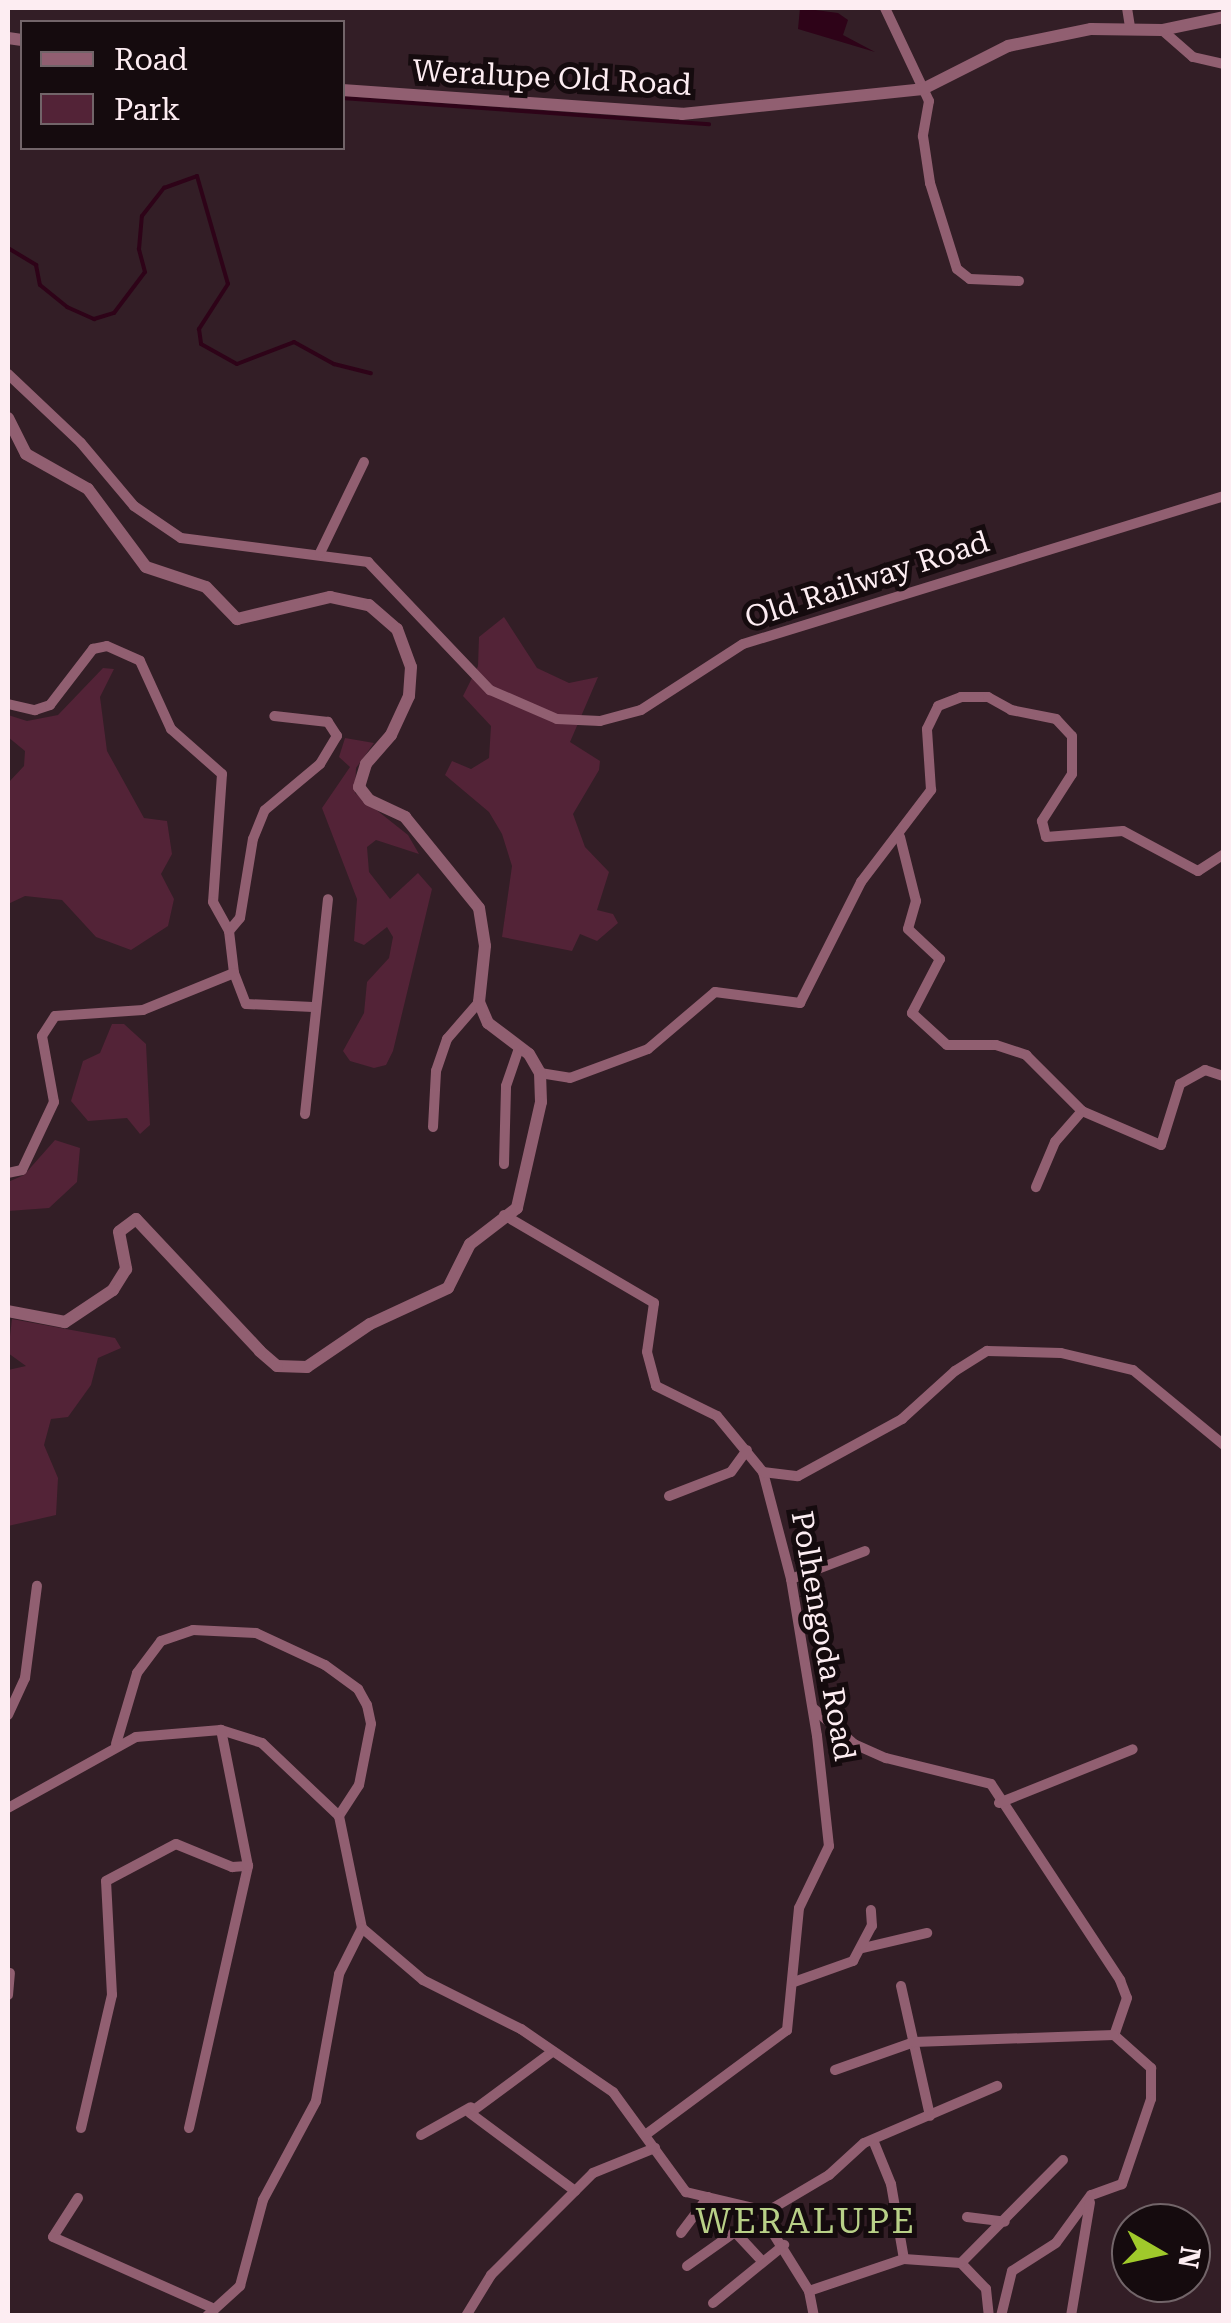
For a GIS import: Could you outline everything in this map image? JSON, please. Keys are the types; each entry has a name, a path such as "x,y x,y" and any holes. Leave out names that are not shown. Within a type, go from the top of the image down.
{"street":[{"path":"885,8 924,89 930,182 957,269 970,279 1019,281"},
{"path":"1127,8 1130,26"},
{"name":"Weralupe Old Road","path":"345,90 682,114 924,89 1008,46 1130,26 1162,30 1224,17"},
{"path":"1162,30 1193,57 1224,64"},
{"name":"Old Railway Road","path":"8,374 81,442 134,506 182,538 368,562 490,690 557,719 600,721 641,710 743,644 1224,496"},
{"path":"8,418 26,454 88,489 123,541 159,577 206,588 237,619 330,597 369,605 397,629 410,667 409,696 391,735 366,764 360,787 369,800 405,818 478,908 485,946 478,1002 488,1023 540,1074 570,1078 648,1049 715,992 800,1003 861,882 932,790 926,729 938,706 988,697 1011,710 1056,719 1072,736 1072,774 1042,821 1046,837 1124,831 1198,870 1224,854"},
{"path":"320,553 364,462"},
{"path":"8,704 35,710 50,705 93,649 107,646 140,661 171,729 222,774 213,902 229,931 234,973 246,1004 314,1007"},
{"path":"229,931 240,918 252,839 264,810 320,764 336,736 328,722 274,716"},
{"path":"900,836 916,901 908,929 940,959 912,1014 936,1041 996,1045 1026,1055 1082,1111 1161,1145 1180,1084 1205,1070 1224,1076"},
{"path":"305,1114 328,899"},
{"path":"8,1173 22,1170 54,1102 42,1036 56,1016 143,1010 234,973"},
{"path":"432,1127 436,1071 447,1039 478,1002"},
{"path":"504,1164 506,1086 519,1050"},
{"path":"8,1311 65,1322 113,1290 126,1269 120,1232 136,1219 277,1366 307,1368 370,1324 448,1288 470,1244 504,1214 517,1208 525,1190 540,1074"},
{"path":"1036,1187 1055,1142 1082,1111"},
{"name":"Polhengoda Road","path":"504,1214 654,1302 647,1352 656,1386 717,1416 764,1472 791,1578 830,1846 799,1908 787,2030 648,2133"},
{"path":"764,1472 798,1476 902,1419 955,1370 987,1351 1060,1353 1132,1370 1224,1445"},
{"path":"670,1496 731,1472 747,1450"},
{"path":"791,1578 865,1551"},
{"path":"8,1715 25,1678 37,1586"},
{"path":"116,1744 137,1673 161,1641 194,1630 256,1633 325,1665 358,1689 367,1705 372,1724 359,1785 338,1816"},
{"path":"810,1703 854,1744 922,1769 984,1780 1120,1980 1127,1998 1114,2036"},
{"path":"189,2128 248,1866 221,1730"},
{"path":"8,1808 116,1744 221,1730 262,1742 338,1816 362,1928 423,1980 552,2052 613,2092 648,2133 654,2148 686,2192 762,2214 809,2291 814,2316"},
{"path":"999,1804 1133,1749"},
{"path":"81,2128 113,1983 106,1880 176,1844 232,1866 248,1866"},
{"path":"864,1948 871,1910"},
{"path":"78,2198 53,2237 211,2312 240,2286 264,2200 316,2101 339,1974 362,1928"},
{"path":"794,1982 834,1971 864,1948 927,1932"},
{"path":"8,1995 10,1973"},
{"path":"901,1986 930,2116"},
{"path":"835,2070 914,2042 1114,2036 1151,2068 1152,2099 1122,2184 1091,2195 1056,2243 1012,2271 1002,2316"},
{"path":"421,2135 552,2052"},
{"path":"762,2214 830,2175 873,2140 997,2086"},
{"path":"472,2106 470,2114 575,2192"},
{"path":"873,2140 890,2184 904,2259"},
{"path":"466,2316 491,2275 592,2174 654,2148"},
{"path":"960,2263 1006,2222 1063,2160"},
{"path":"1071,2316 1091,2195"},
{"path":"681,2233 708,2197"},
{"path":"967,2217 1006,2222"},
{"path":"688,2266 735,2232 760,2259"},
{"path":"713,2304 760,2259 784,2245"},
{"path":"809,2291 904,2259 960,2263 986,2289 988,2316"}],"green space":[{"path":"504,617 537,668 569,683 598,677 570,742 600,761 599,770 573,814 585,847 609,872 597,910 613,914 618,923 597,941 580,934 572,951 502,937 512,866 502,834 489,812 445,775 452,761 471,769 489,758 491,726 463,696 478,666 479,637"},
{"path":"103,668 114,669 100,697 107,751 144,818 167,821 172,854 161,874 174,899 168,926 131,950 96,937 62,900 25,896 8,904 8,783 24,766 25,751 8,737 8,715 27,721 58,715"},
{"path":"345,738 374,743 356,768 355,793 408,835 419,854 376,840 367,847 369,872 390,899 418,873 432,889 393,1051 386,1065 374,1068 350,1061 343,1051 364,1013 367,982 389,958 393,937 387,927 364,945 354,941 357,899 322,808 350,767 339,757"},
{"path":"112,1024 124,1024 146,1044 150,1125 140,1134 127,1118 88,1121 71,1101 83,1061 100,1053"},
{"path":"55,1140 80,1148 77,1182 49,1208 8,1211 8,1182 24,1175"},
{"path":"12,1319 115,1338 121,1348 98,1358 91,1385 68,1417 51,1419 44,1445 58,1478 56,1515 8,1526 8,1370 26,1366 8,1353"}],"shaded area":[{"path":"800,8 838,13 848,20 843,35 875,52 798,29"}],"waterway":[{"path":"345,98 709,124"},
{"path":"8,248 36,265 40,285 67,307 94,319 114,313 145,272 139,249 142,216 164,188 197,176 228,284 199,329 201,344 237,364 294,342 334,364 371,373"}],"district":[{"name":"WERALUPE","path":"806,2222"}]}
